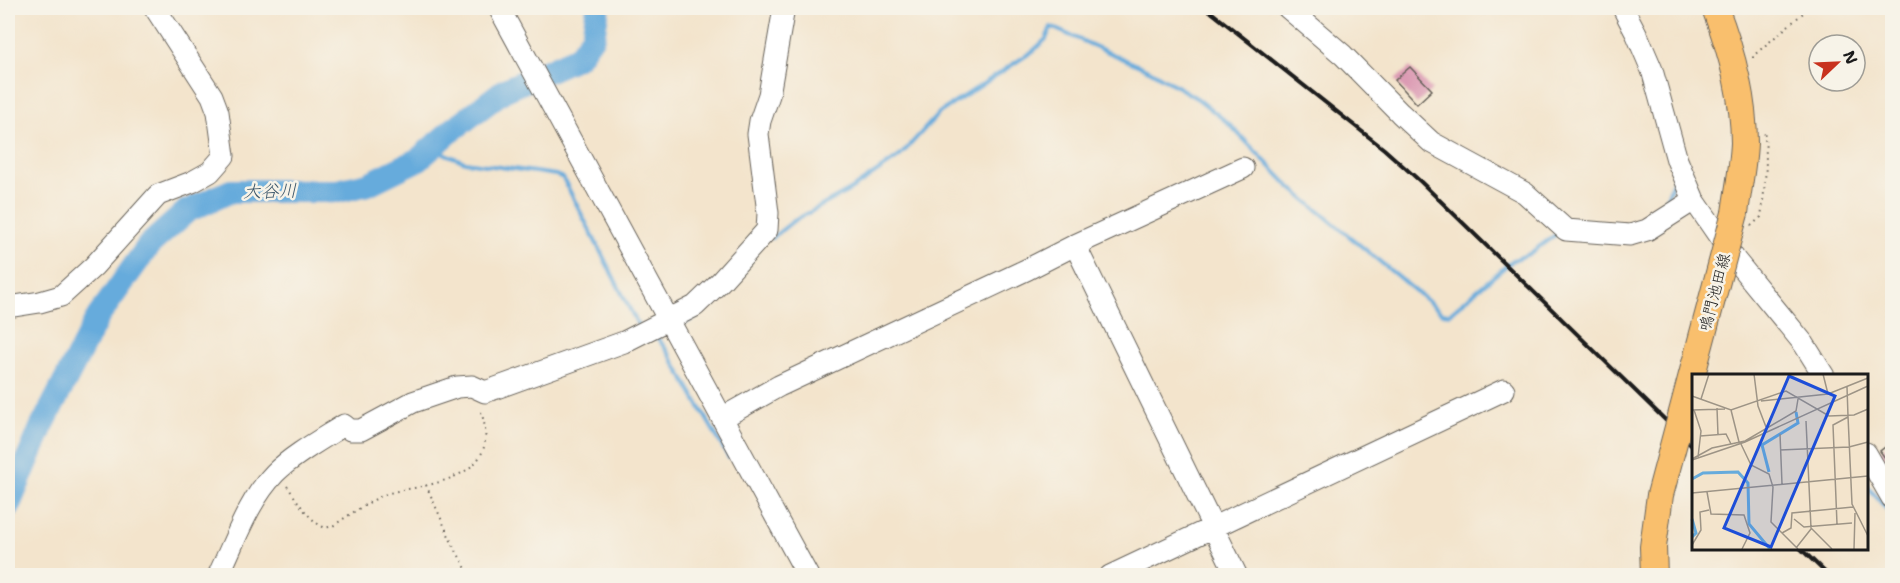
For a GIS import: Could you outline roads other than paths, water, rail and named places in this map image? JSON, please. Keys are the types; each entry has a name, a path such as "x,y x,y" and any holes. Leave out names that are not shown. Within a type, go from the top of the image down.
{"main road":[{"name":"鳴門池田線","path":"1693,374 1736,213 1744,144 1739,81 1715,8"},
{"name":"鳴門池田線","path":"1654,576 1653,547 1660,495 1692,376"}],"street":[{"path":"8,307 61,296 94,266 158,195 192,182 210,172 224,156 218,112 212,96 155,8"},
{"path":"499,8 808,576"},
{"path":"218,576 252,505 276,472 344,425 350,430 361,430 413,402 457,387 472,386 484,392 641,335 673,326 721,281 767,230 768,213 758,134 769,95 783,8"},
{"path":"1288,8 1343,55 1431,142 1525,193 1566,230 1630,235 1647,230 1694,200"},
{"path":"1623,8 1648,61 1677,160 1694,200 1736,261 1804,344 1823,374"},
{"path":"722,418 779,386 1243,168"},
{"path":"1075,245 1237,576"},
{"path":"1110,576 1504,390"},
{"path":"1867,455 1893,498"}],"waterway":[{"name":"大谷川","path":"8,507 41,428 98,317 149,245 187,211 231,191 338,191 368,184 419,159 503,91 578,57 593,36 598,8"},
{"path":"772,238 792,222 852,189 900,156 939,113 1033,51 1046,39 1051,27 1151,71 1198,99 1228,123 1291,188 1442,313 1449,314 1513,260 1529,254 1558,233"},
{"path":"431,148 465,162 556,175 563,178 639,327"},
{"path":"1662,211 1675,176"},
{"path":"679,326 696,317"},
{"path":"653,338 657,337 670,355 729,458"},
{"path":"1867,485 1892,516"}],"railway":[{"path":"1206,8 1384,149 1421,182 1692,446"},
{"path":"1802,550 1829,576"}]}
